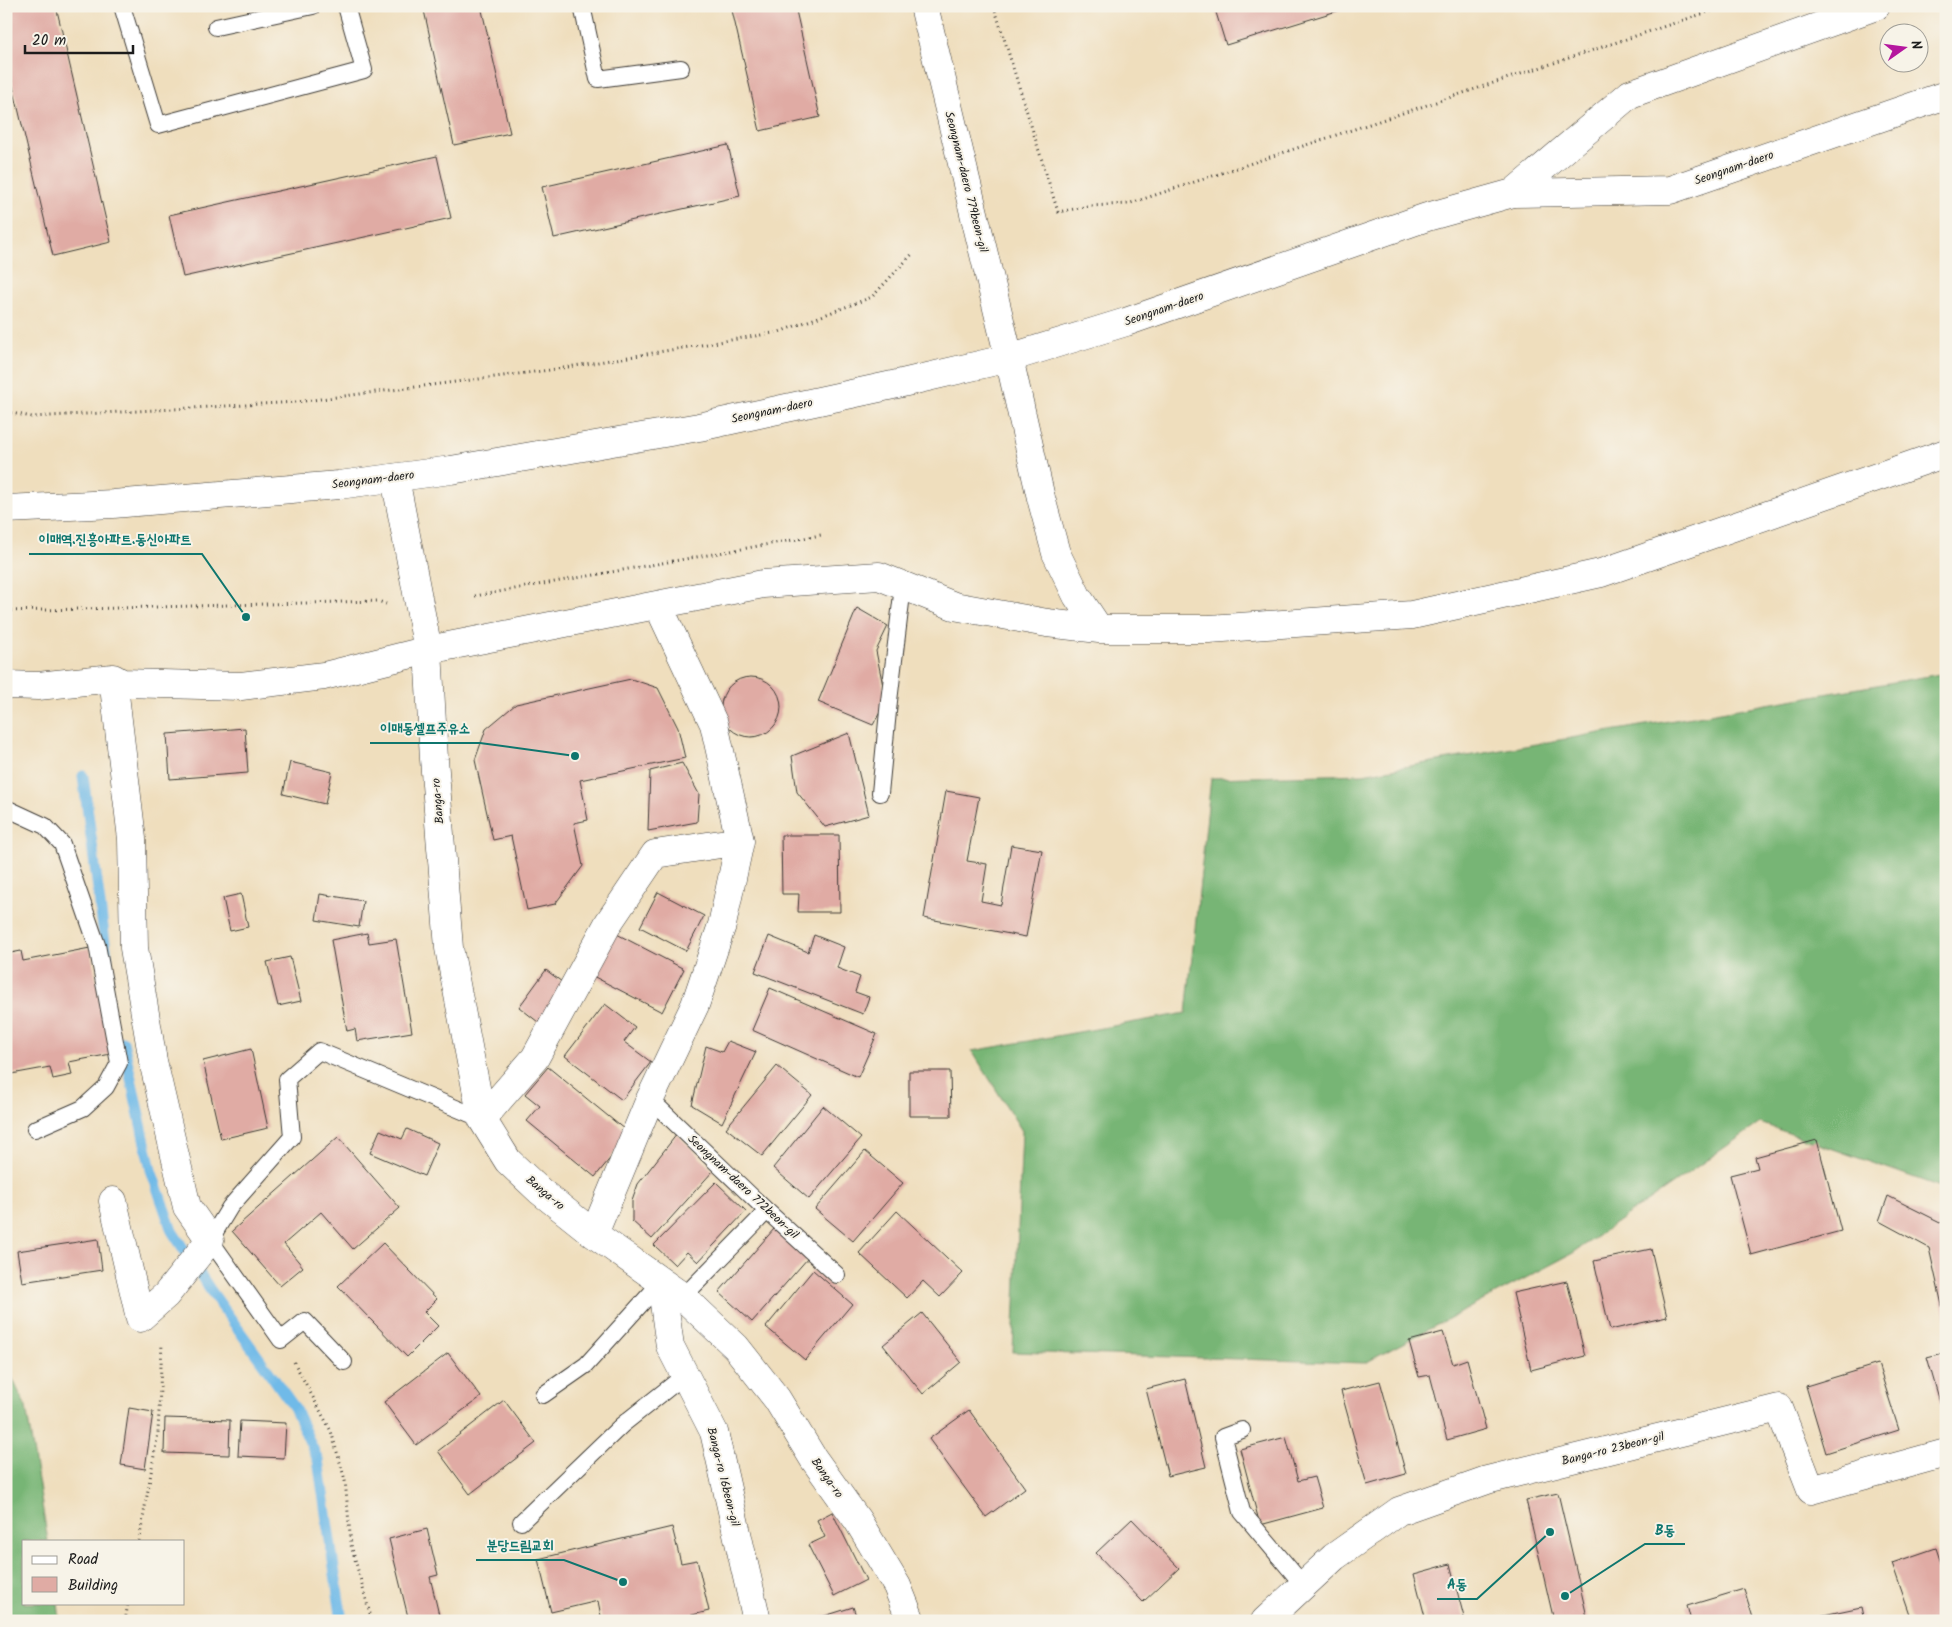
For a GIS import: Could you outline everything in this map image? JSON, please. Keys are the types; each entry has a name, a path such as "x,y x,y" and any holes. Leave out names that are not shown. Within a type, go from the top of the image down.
{"street":[{"name":"Seongnam-daero 779beon-gil","path":"924,6 1041,498 1056,553 1077,596 1099,629"},
{"name":"Seongnam-daero","path":"1513,194 1630,94 1876,6"},
{"name":"Seongnam-daero","path":"6,509 114,504 339,485 451,470 699,427 1009,358 1126,322 1427,217 1513,194 1670,190 1946,95"},
{"path":"6,685 38,686 113,678 122,683 241,686 324,676 428,650 763,584 879,576 954,606 1047,623 1099,629 1209,629 1412,615 1601,573 1946,453"},
{"name":"Banga-ro","path":"395,478 428,650 434,759 449,948 482,1119 508,1160 540,1191 594,1234 683,1297 736,1348 777,1399 812,1458 858,1521 897,1586 911,1621"},
{"path":"594,1234 650,1099 695,1006 722,925 740,841 714,724 658,604"},
{"path":"113,678 132,838 134,948 153,1061 187,1207 210,1240 166,1295 140,1318 113,1202"},
{"path":"482,1119 535,1058 609,922 655,854 740,841"},
{"name":"Banga-ro 16beon-gil","path":"661,1282 670,1346 714,1432 757,1621"},
{"name":"Banga-ro 23beon-gil","path":"1265,1621 1334,1557 1399,1511 1487,1480 1779,1408 1811,1490 1946,1453"}],"lane":[{"path":"122,6 158,125 364,70 346,6"},
{"path":"216,27 313,6"},
{"path":"582,6 598,79 681,68"},
{"path":"880,793 903,586"},
{"path":"6,808 45,826 62,844 97,945 119,1063 106,1087 83,1108 36,1129"},
{"path":"344,1362 305,1321 281,1340 210,1240 230,1207 292,1137 288,1078 319,1051 482,1119"},
{"name":"Seongnam-daero 772beon-gil","path":"650,1099 837,1275"},
{"path":"683,1297 767,1211"},
{"path":"544,1395 586,1365 661,1282"},
{"path":"521,1522 622,1425 685,1375"},
{"path":"1242,1430 1223,1438 1242,1512 1304,1586"}],"path":[{"path":"994,6 1058,212 1090,206 1128,204 1726,6"},
{"path":"6,412 32,417 297,402 550,370 779,332 872,297 914,252"},
{"path":"475,596 821,535"},
{"path":"6,611 378,601 394,606"},
{"path":"139,1540 158,1433 166,1295"},
{"path":"281,1340 310,1389 330,1431 345,1480 351,1545 372,1621"},
{"path":"125,1621 128,1604"}],"green space":[{"path":"1946,673 1946,1189 1760,1123 1573,1253 1365,1363 1013,1352 1022,1131 972,1051 1186,1013 1211,778 1363,774"},
{"path":"6,1365 26,1407 48,1540 22,1540 22,1604 58,1604 60,1621 6,1621"}],"building":[{"path":"12,6 56,6 111,242 53,256 6,57 6,8"},
{"path":"423,6 481,6 510,133 454,145"},
{"path":"731,6 795,6 820,117 760,131"},
{"path":"1214,6 1350,6 1350,7 1226,45"},
{"path":"728,145 740,196 554,238 542,187"},
{"path":"437,156 451,218 183,277 169,215"},
{"path":"857,608 888,626 876,651 886,701 873,725 818,702"},
{"path":"745,677 757,677 768,682 776,690 781,701 779,719 768,732 757,737 745,737 734,732 726,724 721,713 721,701 726,690 734,682"},
{"path":"631,679 658,688 678,728 685,758 580,780 588,820 574,823 583,866 555,904 527,910 511,836 493,840 475,760 486,729 516,704"},
{"path":"245,728 248,773 170,779 167,734"},
{"path":"849,733 869,815 825,827 797,792 792,756"},
{"path":"290,762 332,772 325,804 283,794"},
{"path":"682,763 699,794 697,822 648,831 650,771"},
{"path":"946,791 979,797 967,861 987,864 981,901 1001,905 1011,845 1042,850 1026,937 924,918"},
{"path":"781,835 839,835 840,912 798,912 799,894 782,894"},
{"path":"658,892 704,916 686,951 640,927"},
{"path":"241,894 248,927 230,931 223,898"},
{"path":"320,894 363,901 359,927 316,920"},
{"path":"611,931 684,969 662,1012 589,974"},
{"path":"367,933 369,943 396,939 412,1032 357,1041 355,1029 347,1031 331,940"},
{"path":"814,935 844,947 837,968 860,977 855,992 869,997 863,1014 755,972 769,936 808,952"},
{"path":"90,948 111,1054 69,1062 72,1075 53,1079 50,1067 6,1075 6,954 21,951 23,961"},
{"path":"290,957 301,1001 278,1006 267,962"},
{"path":"546,970 566,985 538,1022 519,1007"},
{"path":"770,988 877,1034 858,1077 752,1030"},
{"path":"605,1004 635,1027 624,1042 651,1062 622,1100 565,1056"},
{"path":"728,1041 756,1052 722,1123 692,1105 706,1046 722,1052"},
{"path":"251,1049 268,1128 221,1139 203,1061"},
{"path":"777,1066 812,1095 762,1156 726,1128"},
{"path":"548,1067 630,1134 595,1177 527,1121 540,1106 525,1094"},
{"path":"909,1071 950,1071 951,1116 909,1116"},
{"path":"823,1106 861,1138 809,1199 773,1168"},
{"path":"407,1129 438,1143 424,1176 370,1153 380,1130 402,1139"},
{"path":"677,1134 713,1171 652,1239 632,1221 632,1201 638,1184"},
{"path":"338,1137 400,1208 353,1249 321,1212 284,1244 303,1267 280,1286 232,1231"},
{"path":"1817,1140 1841,1231 1751,1255 1730,1175 1758,1168 1755,1157"},
{"path":"865,1151 903,1183 853,1241 815,1209"},
{"path":"716,1182 746,1211 698,1262 687,1252 675,1265 654,1245"},
{"path":"1888,1196 1946,1225 1946,1323 1929,1248 1879,1221"},
{"path":"897,1211 963,1273 940,1297 923,1281 907,1298 859,1253"},
{"path":"774,1229 808,1258 752,1322 719,1292"},
{"path":"98,1239 102,1270 22,1282 17,1251"},
{"path":"383,1243 437,1299 424,1312 438,1326 407,1357 338,1286"},
{"path":"1651,1249 1667,1317 1610,1330 1594,1261"},
{"path":"813,1270 852,1304 805,1360 766,1327"},
{"path":"1567,1281 1585,1356 1531,1370 1513,1293"},
{"path":"922,1313 961,1362 923,1394 883,1345"},
{"path":"1443,1332 1453,1364 1467,1359 1486,1429 1447,1440 1430,1375 1419,1377 1409,1341"},
{"path":"1946,1352 1946,1419 1945,1419 1927,1357"},
{"path":"448,1353 481,1397 416,1445 384,1402"},
{"path":"1878,1364 1899,1430 1826,1453 1806,1386"},
{"path":"1185,1379 1206,1467 1168,1476 1146,1389"},
{"path":"1380,1381 1406,1474 1367,1485 1341,1391"},
{"path":"504,1400 536,1443 470,1494 438,1451"},
{"path":"129,1408 153,1412 145,1469 121,1465"},
{"path":"969,1410 1025,1488 986,1517 929,1439"},
{"path":"165,1418 230,1420 229,1455 164,1453"},
{"path":"240,1421 286,1423 284,1458 238,1456"},
{"path":"1286,1437 1298,1481 1314,1477 1323,1508 1260,1525 1240,1449"},
{"path":"1558,1493 1588,1621 1554,1621 1526,1500"},
{"path":"832,1512 866,1580 834,1596 808,1545 825,1537 817,1520"},
{"path":"1132,1519 1179,1568 1143,1602 1096,1553"},
{"path":"672,1527 681,1563 697,1560 709,1611 667,1621 602,1621 598,1601 551,1612 538,1559"},
{"path":"427,1529 438,1575 430,1577 439,1615 409,1621 389,1539"},
{"path":"1936,1548 1946,1578 1946,1621 1912,1621 1892,1563"},
{"path":"1450,1564 1465,1621 1426,1621 1414,1574"},
{"path":"1744,1589 1754,1621 1691,1621 1687,1606"},
{"path":"853,1607 858,1621 812,1621 812,1620"},
{"path":"1861,1607 1864,1621 1800,1621 1800,1620"}],"waterway":[{"path":"83,776 107,957"},
{"path":"123,1042 151,1170 172,1231 211,1291 294,1407 318,1460 342,1621"}],"place":[{"name":"이매역.진흥아파트.동신아파트","path":"246,617"},
{"name":"이매동셀프주유소","path":"575,756"},
{"name":"A동","path":"1550,1532"},
{"name":"분당드림교회","path":"623,1582"},
{"name":"B동","path":"1565,1596"}]}
